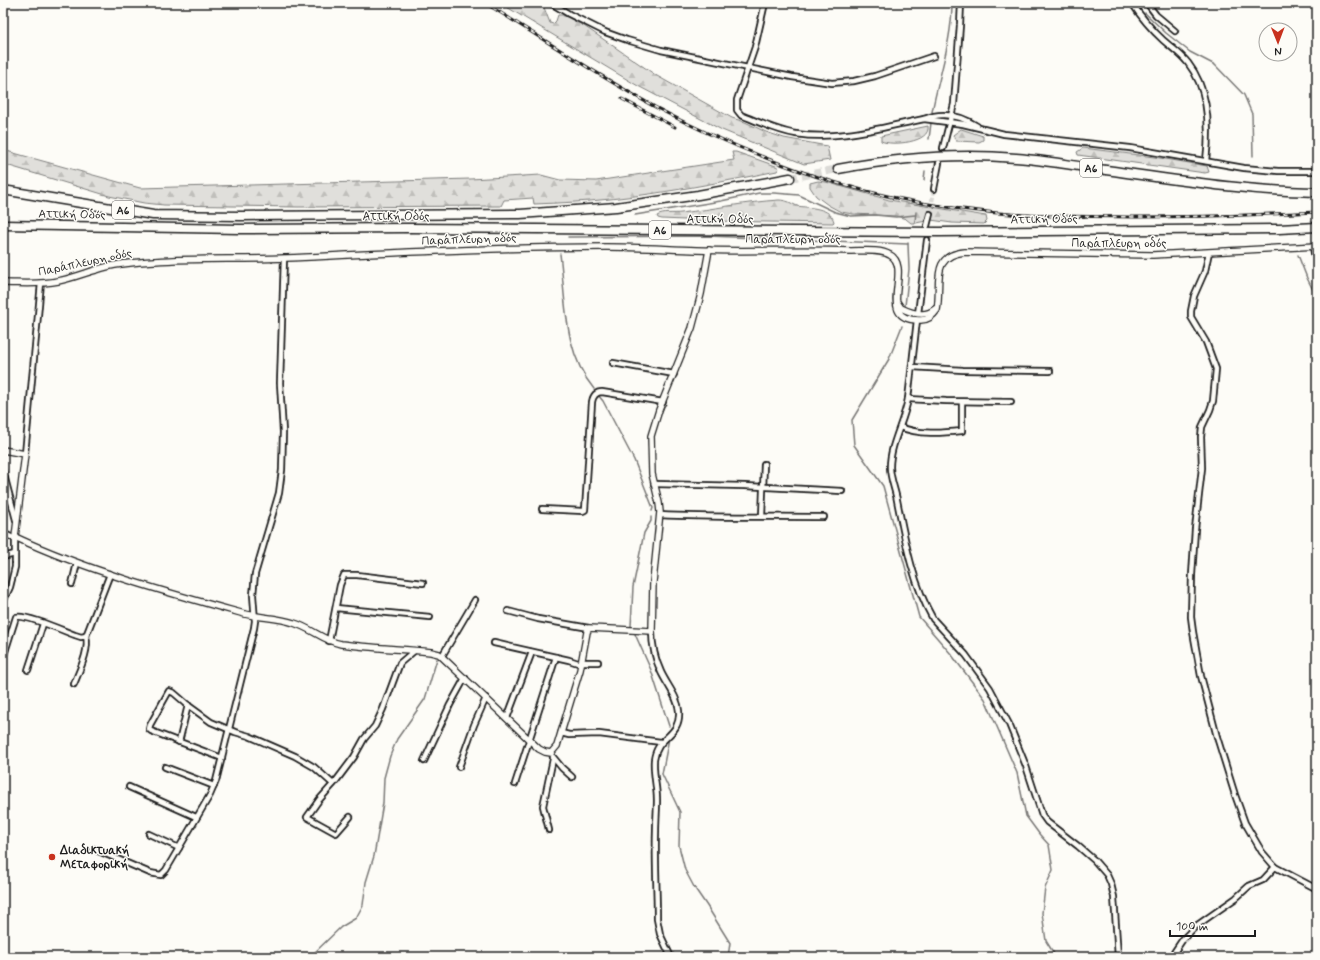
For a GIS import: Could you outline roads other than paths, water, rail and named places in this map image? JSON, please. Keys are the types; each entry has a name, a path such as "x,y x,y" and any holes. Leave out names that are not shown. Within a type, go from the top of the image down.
{"highway":[{"name":"Α6","path":"838,168 916,158 981,156 1061,163 1229,187 1317,192"},
{"name":"Αττική Οδός","path":"3,190 152,214 248,216 520,214 616,207 698,195 790,178"},
{"name":"Αττική Οδός","path":"3,225 240,229 408,228 916,232 1279,229 1317,227"}],"street":[{"path":"551,3 605,32 661,50 792,77 832,83 854,81 875,76 934,56"},
{"path":"765,3 755,47 737,100 737,110 741,115 782,131 807,136 826,136 853,133 924,119 940,114 962,118 980,128"},
{"path":"942,148 951,115 956,87 961,3"},
{"path":"1132,3 1151,29 1189,64 1198,80 1207,116 1208,144 1206,161"},
{"path":"1147,3 1156,15 1175,31"},
{"path":"924,119 949,122 1004,134 1123,147 1244,168 1278,171 1317,171"},
{"path":"934,189 939,163"},
{"path":"928,226 930,214"},
{"path":"927,240 907,409 900,427 891,462 891,476 909,559 928,611 937,625 970,660 990,688 1009,724 1026,766 1042,815 1047,822 1094,860 1107,875 1114,897 1118,957"},
{"path":"1315,246 1317,270"},
{"name":"Παράπλευρη οδός","path":"3,283 56,282 105,267 158,260 284,258 510,248 608,247 884,252 891,255 898,262 899,272 896,299 901,308 918,317 931,313 938,304 941,267 947,257 955,253 1153,255 1315,246"},
{"path":"671,957 660,934 657,919 657,800 654,769 655,754 661,742 674,731 678,725 679,710 678,704 661,672 654,651 652,631 653,582 660,515 651,458 651,436 696,316 709,250"},
{"path":"1209,252 1205,271 1194,296 1191,311 1191,317 1206,342 1216,370 1216,385 1213,401 1202,427 1202,468 1195,529 1191,617 1201,676 1217,737 1245,823 1262,852 1275,868 1317,889"},
{"path":"94,849 156,875 161,875 166,870 214,786 254,628 255,574 279,493 282,470 283,432 280,383 284,258"},
{"path":"3,602 10,587 15,568 15,538 25,454 41,283"},
{"path":"613,363 674,374"},
{"path":"912,367 963,370 1050,371"},
{"path":"542,509 585,510 592,402 595,394 602,392 663,402"},
{"path":"908,399 962,402 1011,402"},
{"path":"900,427 921,432 962,431 962,402"},
{"path":"3,450 25,454"},
{"path":"762,516 764,464"},
{"path":"3,471 17,521"},
{"path":"654,484 763,486 842,490"},
{"path":"660,515 704,517 824,517"},
{"path":"3,533 77,563 110,574 204,603 294,623 329,641 354,645 431,652 442,656 539,749 552,756 572,777"},
{"path":"3,556 15,554"},
{"path":"72,584 77,563"},
{"path":"74,684 86,650 86,636 110,574"},
{"path":"329,641 340,585 344,575 356,574 423,583"},
{"path":"442,656 475,600"},
{"path":"336,608 430,618"},
{"path":"508,611 538,619 589,628 652,631"},
{"path":"3,658 16,617 21,616 81,637 86,636"},
{"path":"28,670 43,624"},
{"path":"549,830 543,806 552,756 561,733 581,663 589,628"},
{"path":"494,643 581,663 598,662"},
{"path":"350,817 336,833 307,817 354,757 364,739 375,726 400,663 414,651"},
{"path":"507,718 532,652"},
{"path":"515,784 556,657"},
{"path":"424,761 450,705 465,678"},
{"path":"222,758 178,742 149,729 169,691 174,692 188,705 219,726 250,736 294,756 314,767 333,784"},
{"path":"459,767 476,719 486,698"},
{"path":"178,742 188,705"},
{"path":"219,726 231,721"},
{"path":"561,733 569,735 599,734 661,742"},
{"path":"164,766 214,786"},
{"path":"129,787 196,817"},
{"path":"149,834 179,848"},
{"path":"1171,957 1183,939 1196,926 1236,898 1249,886 1263,880 1275,868"}],"waterway":[{"path":"932,112 948,44 952,3"},
{"path":"1145,13 1166,33 1190,52 1215,65 1244,95 1252,114 1253,156"},
{"path":"929,139 931,123"},
{"path":"924,180 925,171"},
{"path":"635,215 721,201 759,193 799,195 835,212 851,216 875,215 896,217 915,215"},
{"path":"915,222 916,212"},
{"path":"568,237 708,236 908,244 908,242"},
{"path":"905,306 909,269 908,244"},
{"path":"560,254 565,307 571,342 576,359 594,389"},
{"path":"1298,255 1317,298"},
{"path":"902,326 889,359 852,420 854,445 883,486 919,617 951,654 985,699 1017,773 1026,816 1049,845 1053,870 1045,888 1042,913 1046,941 1056,957"},
{"path":"598,395 603,401 634,460 653,508 652,511"},
{"path":"631,626 633,587 644,533 651,521 651,517"},
{"path":"635,634 651,670 669,726"},
{"path":"310,957 341,927 356,918 363,905 366,882 374,856 383,803 384,778 390,756 397,739 425,699 437,659"},
{"path":"669,738 662,774 680,812 679,846 685,870 694,887 730,943 728,957"}],"tunnel":[{"path":"790,178 838,169"},
{"path":"930,214 934,189"}],"railway":[{"path":"485,3 612,82 655,107 685,122 776,162 836,183 867,191 962,209 1025,215 1159,217 1317,212"},
{"path":"622,99 675,127"}],"place":[{"name":"Διαδικτυακή Μεταφορική","path":"52,857"}]}
